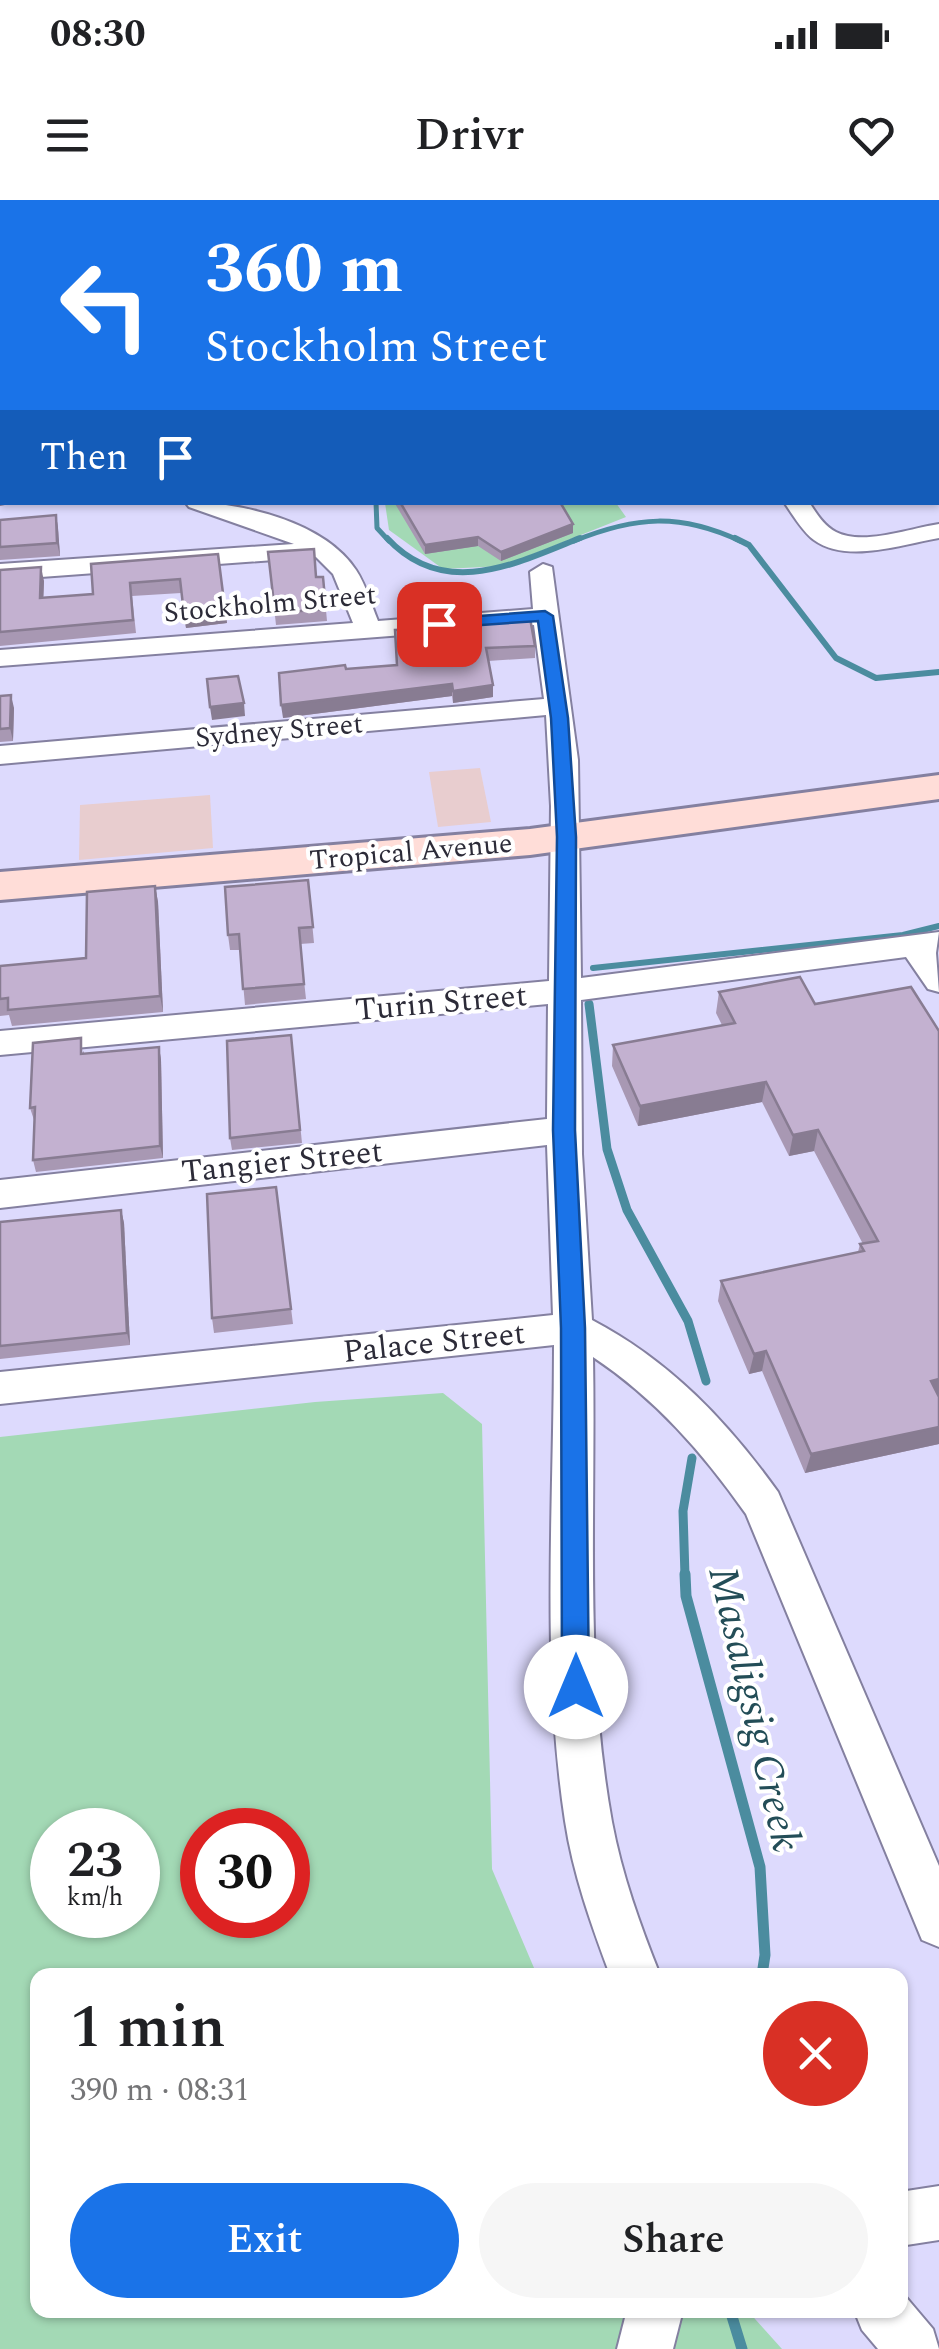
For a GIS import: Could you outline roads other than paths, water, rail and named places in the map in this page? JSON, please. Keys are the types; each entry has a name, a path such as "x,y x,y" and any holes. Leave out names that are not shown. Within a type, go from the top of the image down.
{"street":[{"path":"208,505 324,549 344,570 368,629"},
{"path":"798,505 820,532 836,540 858,542 939,531"},
{"path":"0,572 324,549"},
{"path":"543,572 566,837 564,1130 573,1328 576,1687 588,1820 615,1934 631,1968"},
{"name":"Stockholm Street","path":"0,658 545,616"},
{"name":"Sydney Street","path":"0,755 557,706"},
{"name":"Tropical Avenue","path":"0,886 566,837 939,787"},
{"path":"927,945 939,981"},
{"name":"Turin Street","path":"0,1044 566,991 927,945"},
{"name":"Tangier Street","path":"0,1194 564,1130"},
{"name":"Palace Street","path":"0,1388 573,1328 638,1366 679,1401 729,1456 764,1505 939,1923"},
{"path":"908,2218 939,2213"},
{"path":"645,2349 652,2318"},
{"path":"888,2318 913,2349"}],"waterway":[{"path":"376,505 377,528 389,541"},
{"path":"574,541 618,527 658,521 697,526 740,541"},
{"path":"387,538 409,557 432,568 456,572 505,566 580,538"},
{"path":"735,538 749,545 836,658 876,678 939,672"},
{"name":"Masaligsig Creek","path":"593,968 903,935 939,926"},
{"name":"Masaligsig Creek","path":"589,1004 607,1149 627,1210 688,1321 706,1381"},
{"name":"Masaligsig Creek","path":"685,1576 683,1511 692,1458"},
{"name":"Masaligsig Creek","path":"685,1574 686,1596 760,1867 763,1968"},
{"name":"Masaligsig Creek","path":"732,2318 742,2349"}]}
